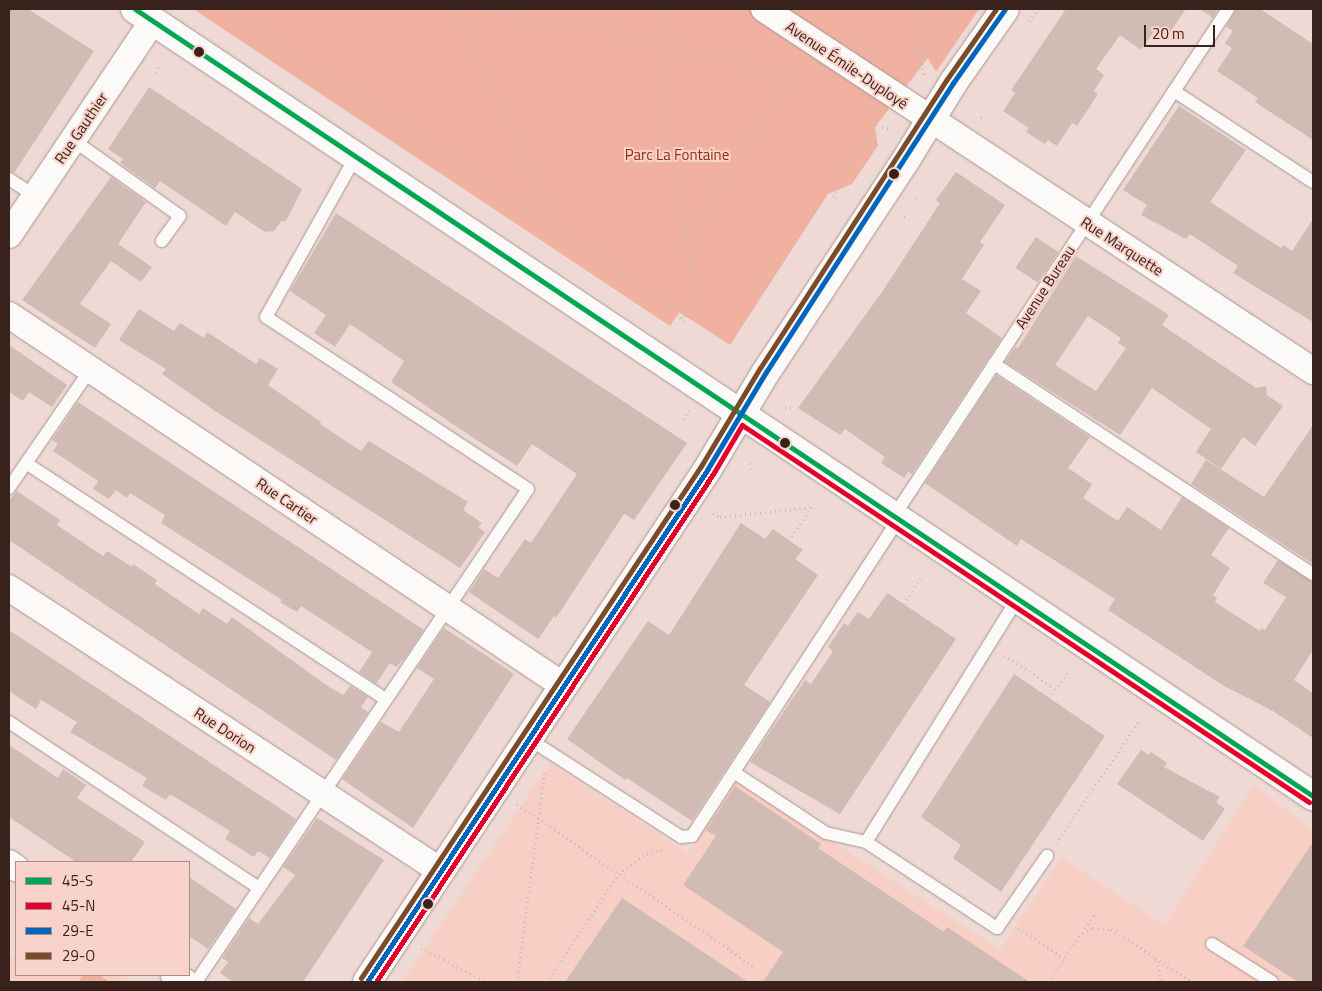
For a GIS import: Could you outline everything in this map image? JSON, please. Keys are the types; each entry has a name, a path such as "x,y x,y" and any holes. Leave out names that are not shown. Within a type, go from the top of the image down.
{"main road":[{"path":"366,982 564,686 1004,9"},
{"path":"144,15 1313,796"}],"street":[{"name":"Avenue Émile-Duployé","path":"764,9 868,80 931,119"},
{"name":"Rue Gauthier","path":"9,235 72,140 144,15"},
{"name":"Rue Marquette","path":"931,119 1313,371"},
{"name":"Rue Cartier","path":"9,315 564,686"},
{"name":"Rue Dorion","path":"9,588 441,871"}],"lane":[{"name":"Avenue Bureau","path":"529,739 681,837 692,836 735,773 994,364 1228,9"},
{"path":"1174,91 1313,182"},
{"path":"72,140 180,216 162,241"},
{"path":"196,982 528,489 266,317 356,156"},
{"path":"9,179 35,196"},
{"path":"994,364 1313,574"},
{"path":"9,488 90,370"},
{"path":"26,463 385,700"},
{"path":"866,842 1018,598"},
{"path":"9,722 259,888"},
{"path":"735,773 826,833 866,842 997,928 1047,856"},
{"path":"1212,944 1272,982"}],"path":[{"path":"228,9 671,306 682,321 689,306 692,280 687,239 670,143 658,9"},
{"path":"456,9 557,229"},
{"path":"476,9 593,25 661,44 790,75 687,239"},
{"path":"920,9 920,64 926,77"},
{"path":"920,64 955,9"},
{"path":"157,73 158,65"},
{"path":"834,197 837,183 878,122"},
{"path":"882,127 892,129"},
{"path":"785,408 792,407"},
{"path":"750,463 752,469"},
{"path":"713,513 720,517 812,507 788,540"},
{"path":"904,604 921,578"},
{"path":"1006,649 1002,655 1056,689"},
{"path":"1049,698 1067,673"},
{"path":"1047,856 1140,720"},
{"path":"517,982 546,761"},
{"path":"518,804 755,968"},
{"path":"547,982 619,874 648,854 668,849"},
{"path":"1048,982 1095,914"},
{"path":"1003,918 1064,958"},
{"path":"1082,933 1094,928 1111,929 1192,982"},
{"path":"422,948 487,982"},
{"path":"1153,956 1158,966 1161,982"}],"shaded area":[{"path":"550,763 688,853 737,779 1000,950 1061,858 1165,925 1253,785 1313,830 1313,982 402,982"},
{"path":"9,956 15,959 15,976 124,976 134,982 9,982"}],"green space":[{"name":"Parc La Fontaine","path":"193,9 979,9 936,72 928,58 875,127 878,146 852,184 828,194 730,345 679,312 670,326"},
{"path":"82,976 101,976 110,982 78,982"}],"building":[{"path":"9,9 28,9 94,51 14,173 9,171"},
{"path":"1066,9 1186,9 1168,35 1157,27 1141,50 1120,35 1096,69 1104,75 1094,91 1098,94 1077,126 1072,123 1057,146 1048,140 1045,144 1026,132 1029,128 1003,111 1015,93 1011,90"},
{"path":"1200,9 1218,9 1213,18"},
{"path":"1236,9 1260,9 1313,44 1313,140 1255,102 1258,98 1217,71 1232,48 1225,43 1233,31 1226,27"},
{"path":"149,87 302,189 286,221 281,221 274,231 265,232 235,212 226,226 160,181 155,188 120,163 123,159 108,149"},
{"path":"1179,106 1246,150 1210,202 1281,248 1283,245 1292,251 1313,219 1313,322 1233,273 1238,266 1190,234 1186,239 1141,215 1147,205 1123,190"},
{"path":"956,172 1005,205 980,242 984,245 962,279 981,291 966,313 1002,338 912,474 908,472 904,478 881,463 885,457 845,429 840,435 798,408 882,292 940,203 936,200"},
{"path":"111,177 146,202 118,244 152,267 141,282 111,261 80,304 111,324 95,348 22,300"},
{"path":"336,213 687,443 634,520 624,514 556,618 554,616 538,639 469,592 484,569 498,578 525,539 531,543 577,474 532,444 517,466 460,429 391,382 404,361 350,324 335,347 314,333 326,315 290,291"},
{"path":"1036,237 1058,252 1038,283 1015,268"},
{"path":"1076,256 1169,315 1162,325 1256,388 1266,386 1267,395 1283,406 1255,446 1243,437 1221,469 1196,452 1211,429 1152,388 1120,435 1005,362 1015,347 1018,348","holes":["1088,316 1121,338 1118,343 1126,348 1096,391 1055,365"]},
{"path":"139,309 174,331 180,323 204,338 207,332 256,364 260,358 278,369 268,385 321,422 320,424 361,451 369,441 468,502 463,510 482,523 478,527 485,532 460,568 215,411 162,374 166,369 119,340"},
{"path":"9,345 67,385 52,407 29,392 23,401 9,392"},
{"path":"996,375 1090,437 1068,468 1092,484 1083,498 1118,521 1127,507 1161,530 1182,497 1229,528 1211,555 1230,568 1213,595 1217,598 1215,602 1260,631 1261,628 1265,630 1286,597 1263,583 1278,560 1313,582 1313,650 1294,680 1313,693 1313,738 1273,711 1224,686 1108,610 1115,599 1021,539 1017,546 925,483"},
{"path":"78,402 424,630 404,659 396,667 390,663 376,684 359,672 372,652 301,606 297,612 280,602 282,600 161,523 165,515 130,493 127,498 116,490 109,499 93,489 98,481 53,451 58,444 52,440"},
{"path":"1313,425 1313,564 1191,484 1206,460 1264,497"},
{"path":"17,491 60,520 57,525 103,556 107,551 132,567 133,564 157,580 155,584 199,614 203,608 227,624 232,617 329,687 343,695 350,686 368,697 361,707 368,712 336,760 9,540 9,500"},
{"path":"741,523 765,539 773,529 803,550 795,559 818,575 744,685 770,702 692,821 627,778 625,780 567,739 648,621 669,635"},
{"path":"887,593 956,639 840,814 750,762 805,680 811,684 833,651 828,647 844,623 848,626 858,612 869,619"},
{"path":"444,628 514,674 413,828 342,779 381,722 399,732 434,679 417,668"},
{"path":"9,630 296,819 270,858 258,851 254,857 225,839 230,831 170,794 166,800 142,786 147,778 70,732 77,722 41,700 36,709 9,691"},
{"path":"1014,674 1105,736 1001,892 953,858 961,845 921,817"},
{"path":"9,745 58,778 63,769 86,785 77,798 145,842 132,861 75,861 9,817"},
{"path":"1141,750 1149,755 1151,752 1167,763 1164,767 1220,797 1216,802 1225,809 1203,841 1117,784"},
{"path":"735,786 821,844 818,848 944,932 947,927 1030,982 763,982 783,952 683,885 716,836 706,830"},
{"path":"317,818 384,860 303,982 233,982 220,973 228,962 222,958 249,918 258,924 295,875 283,867"},
{"path":"1313,842 1313,982 1298,982 1243,946"},
{"path":"190,878 236,909 208,949 190,937"},
{"path":"622,898 748,982 565,982"}],"transit line":[{"name":"45-S","path":"135,9 1313,796"},
{"name":"29-O","path":"361,978 701,466 760,368 947,79 996,9"},
{"name":"29-E","path":"367,982 707,470 766,372 953,83 1005,9"},
{"name":"45-N","path":"376,982 713,474 742,425 1309,802"}]}
